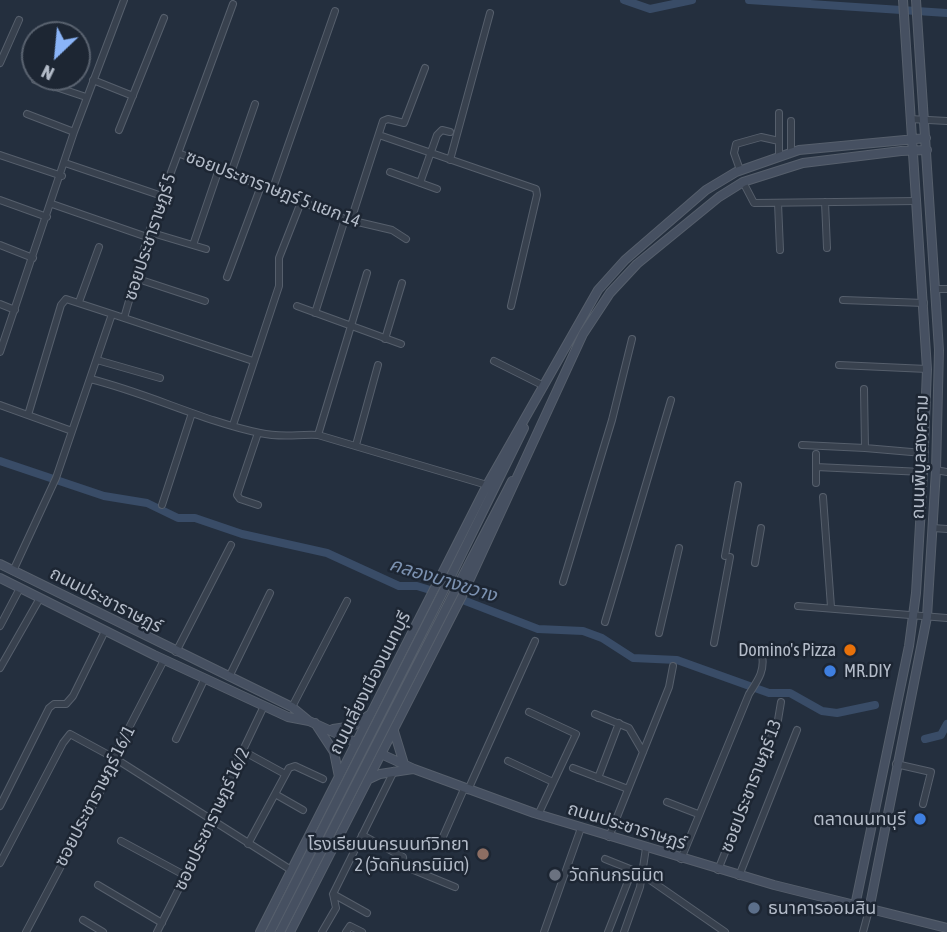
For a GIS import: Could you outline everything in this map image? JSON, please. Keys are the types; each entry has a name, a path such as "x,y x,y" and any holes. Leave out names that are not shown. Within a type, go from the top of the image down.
{"main road":[{"name":"ถนนพิบูลสงคราม","path":"855,906 904,673 913,616 923,472 927,369 902,0"},
{"name":"ถนนพิบูลสงคราม","path":"869,909 926,617 943,407 943,350 936,289 916,1"},
{"name":"ถนนเลี่ยงเมืองนนทบุรี","path":"280,932 455,579 530,414 584,310 625,260 706,190 740,170 791,152 926,138"},
{"name":"ถนนเลี่ยงเมืองนนทบุรี","path":"290,932 365,781 457,607 583,334 610,293 637,264 719,197 743,183 803,163 927,150"},
{"name":"ถนนเลี่ยงเมืองนนทบุรี","path":"260,932 487,485 513,437 530,414"},
{"name":"ถนนเลี่ยงเมืองนนทบุรี","path":"270,932 455,579 538,435"},
{"name":"ถนนประชาราษฎร์","path":"0,564 292,707 312,722"},
{"name":"ถนนประชาราษฎร์","path":"0,578 164,660 288,717 312,722 414,769 466,789 538,815 718,870 947,928"},
{"path":"377,703 376,712 383,718 392,719 401,712"},
{"path":"328,729 353,726 371,713"},
{"path":"312,722 334,752 339,776"},
{"path":"393,728 404,764"},
{"path":"365,781 394,771 414,769"},
{"path":"332,790 339,785 347,785 355,791 356,799"}],"street":[{"path":"0,352 62,176 86,97 124,0"},
{"name":"ซอยประชาราษฏร์ 5","path":"13,571 55,481 112,314 124,318 148,235 233,4"},
{"path":"272,191 335,11"},
{"path":"450,160 490,13"},
{"path":"119,130 164,18"},
{"path":"0,63 19,20"},
{"path":"315,313 385,120 404,123 425,68"},
{"path":"93,80 133,96"},
{"path":"68,91 86,97"},
{"path":"231,173 255,104"},
{"path":"779,113 779,156"},
{"path":"27,114 74,132"},
{"path":"910,119 947,121"},
{"path":"791,121 791,152"},
{"path":"420,183 439,132 450,132"},
{"path":"379,135 536,190 511,306"},
{"path":"740,170 734,153 736,144 761,137 779,141"},
{"name":"ซอยประชาราษฎร์ 5 แยก 14","path":"178,153 348,219 379,229 388,229 406,240"},
{"path":"0,155 62,176"},
{"path":"65,163 162,195"},
{"path":"193,245 219,169"},
{"path":"390,172 437,189"},
{"path":"743,183 754,203 917,201"},
{"path":"227,277 261,186"},
{"path":"0,200 47,217"},
{"path":"233,425 279,286 279,258 302,202"},
{"path":"825,202 827,247"},
{"path":"778,203 780,250"},
{"path":"51,204 148,235 206,249"},
{"path":"0,246 33,258"},
{"path":"79,302 99,247"},
{"path":"318,435 367,273"},
{"path":"135,278 205,300"},
{"path":"385,339 402,283"},
{"path":"936,289 947,289"},
{"path":"28,415 61,304 66,299 112,314"},
{"path":"843,300 924,303"},
{"path":"0,304 15,310"},
{"path":"297,306 401,344"},
{"path":"124,318 253,361"},
{"path":"564,582 612,420 632,339"},
{"path":"97,360 160,378"},
{"path":"494,361 544,386"},
{"path":"356,445 378,365"},
{"path":"839,365 927,369"},
{"path":"90,379 258,433 289,438 302,434 318,435 487,485"},
{"path":"864,389 865,448"},
{"path":"605,622 671,400"},
{"path":"0,405 72,431"},
{"path":"162,505 192,413"},
{"path":"258,433 237,495 240,499 258,505"},
{"path":"802,445 923,453"},
{"path":"816,454 816,483"},
{"path":"816,467 923,472"},
{"path":"936,470 947,472"},
{"path":"713,643 738,485"},
{"path":"823,497 831,607"},
{"path":"755,563 761,528"},
{"path":"933,528 947,529"},
{"path":"176,652 231,545"},
{"path":"659,633 680,548"},
{"path":"0,626 20,588"},
{"path":"229,677 270,593"},
{"path":"0,668 40,598"},
{"path":"292,707 346,601"},
{"path":"798,606 947,618"},
{"path":"0,806 49,708 54,704 66,704 73,696 105,631"},
{"path":"442,839 535,641"},
{"path":"681,859 749,694 764,665 762,655"},
{"name":"ซอยประชาราษฎร์ 16/1","path":"26,932 164,660"},
{"path":"609,837 669,687 673,666"},
{"path":"176,739 205,678"},
{"name":"ซอยประชาราษฎร์ 13","path":"718,870 778,720 781,702"},
{"name":"ซอยประชาราษฎร์ 16/2","path":"157,932 186,876 264,706"},
{"path":"529,712 576,734 538,815"},
{"path":"595,714 629,728 643,752"},
{"path":"598,778 619,723"},
{"path":"739,876 797,730"},
{"path":"0,863 66,737 76,736 291,870"},
{"path":"243,751 285,774"},
{"path":"508,761 553,782"},
{"path":"896,764 931,772 923,804"},
{"path":"248,844 289,768 295,766 323,779"},
{"path":"573,768 628,789"},
{"path":"322,932 336,908 333,894 394,771"},
{"path":"275,794 303,810"},
{"path":"667,802 698,814"},
{"path":"544,932 581,828"},
{"path":"362,835 402,857 404,866 455,887"},
{"path":"121,841 186,876"},
{"path":"624,932 640,887 640,873 646,848"},
{"path":"605,859 640,873 725,932"},
{"path":"608,932 632,871"},
{"path":"98,885 162,923"},
{"path":"333,894 367,913"},
{"path":"863,932 869,909"},
{"path":"83,920 103,932"},
{"path":"345,932 350,926 362,932"}],"waterway":[{"path":"624,0 650,9 692,0"},
{"path":"749,0 947,13"},
{"name":"คลองบางขวาง","path":"0,461 104,496 147,503 178,518 195,518 242,534 327,553 399,586 417,586 440,593"},
{"name":"คลองบางขวาง","path":"455,597 538,629 583,631 602,638 633,658 677,660 769,693 790,693 822,711 837,713 875,705"},
{"name":"คลองบางขวาง","path":"925,739 941,735 947,724"}],"place":[{"name":"Domino's Pizza","path":"850,650"},
{"name":"MR.DIY","path":"830,671"},
{"name":"ตลาดนนทบุรี","path":"920,819"},
{"name":"โรงเรียนนครนนท์วิทยา 2 (วัดทินกรนิมิต)","path":"483,854"},
{"name":"วัดทินกรนิมิต","path":"555,875"},
{"name":"ธนาคารออมสิน","path":"754,908"}]}
